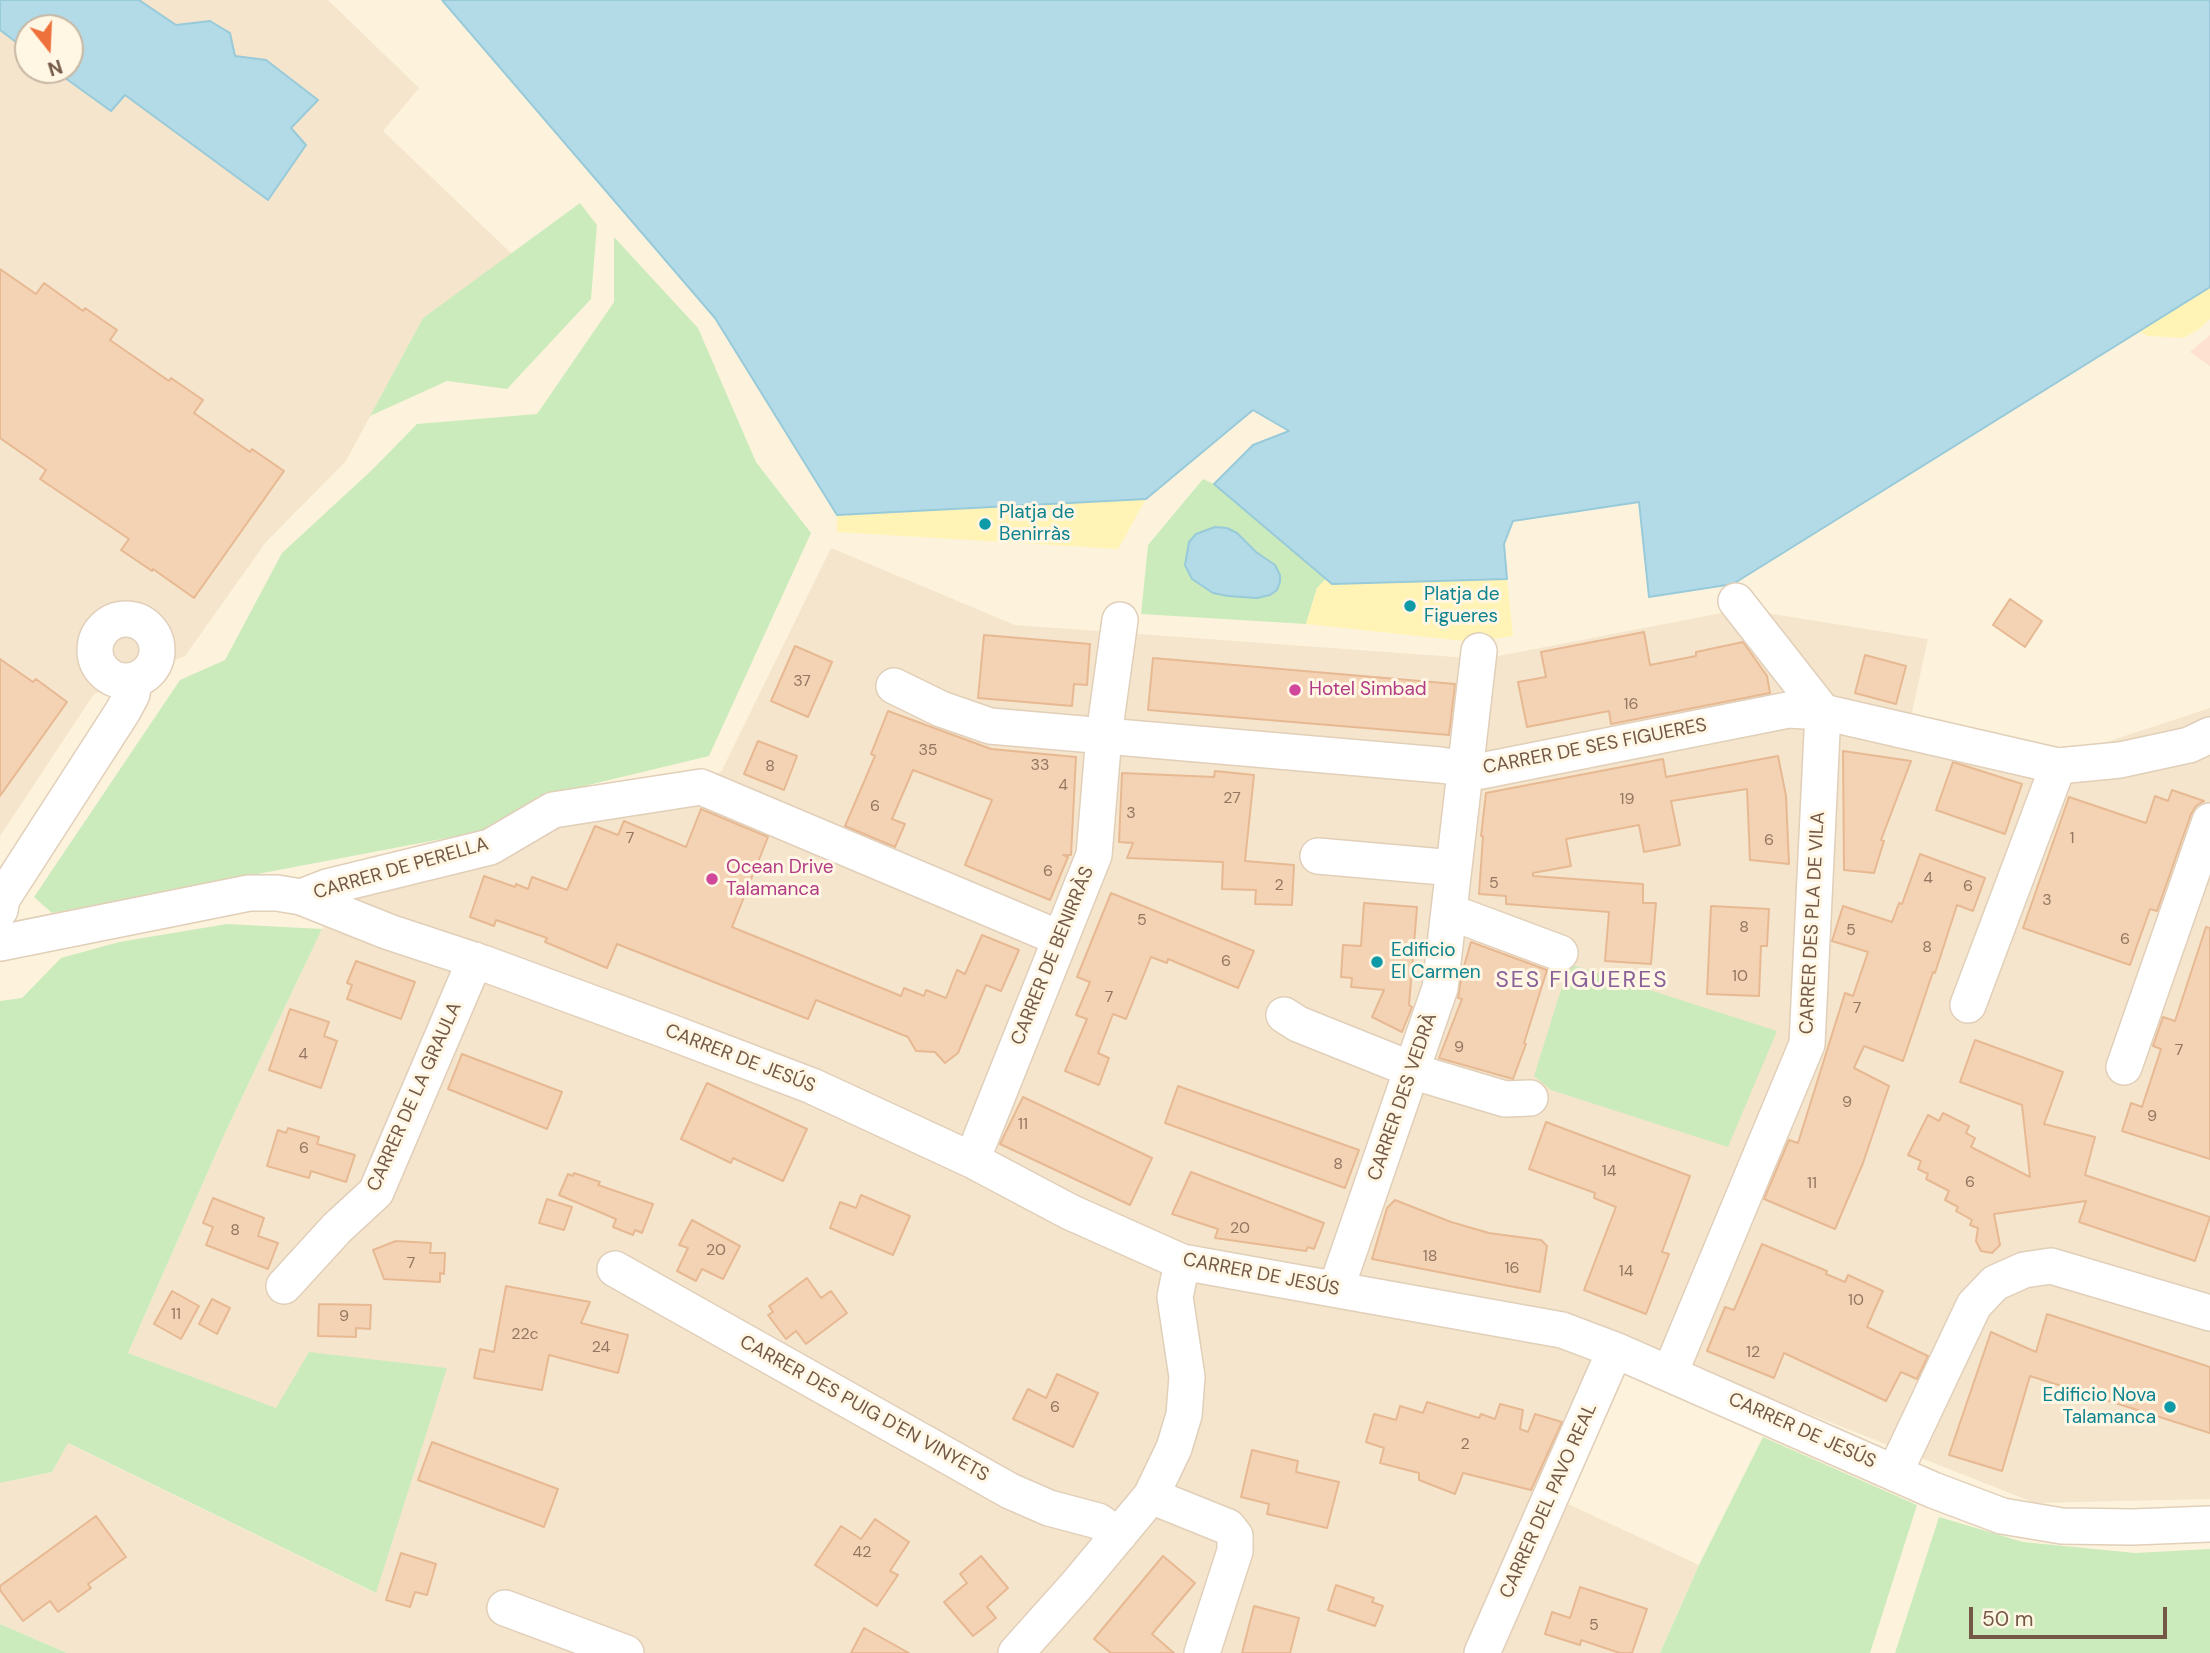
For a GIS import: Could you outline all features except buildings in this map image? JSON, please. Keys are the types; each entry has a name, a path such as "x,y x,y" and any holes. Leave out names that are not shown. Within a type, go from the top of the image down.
{"street":[{"path":"1736,601 1823,712"},
{"name":"CARRER DE BENIRRÀS","path":"972,1160 1094,855 1104,735 1120,620"},
{"name":"CARRER DES VEDRÀ","path":"1336,1289 1440,988 1479,650"},
{"path":"0,910 2,899 123,711 132,694 134,681"},
{"name":"CARRER DE SES FIGUERES","path":"894,686 941,709 990,726 1481,771 1788,710 1823,712 2058,766 2120,760 2189,745 2210,735"},
{"name":"CARRER DES PLA DE VILA","path":"1670,1373 1807,1044 1823,712"},
{"path":"1968,1005 2058,766"},
{"name":"CARRER DE PERELLA","path":"301,897 327,887 490,846 553,810 701,787 1059,938"},
{"path":"2124,1066 2210,821"},
{"path":"1318,856 1454,868"},
{"path":"0,943 249,893 301,897"},
{"name":"CARRER DE JESÚS","path":"301,897 389,932 475,960 812,1086 972,1160 1070,1212 1182,1262 1562,1330 1670,1373 1933,1490 2002,1516 2062,1526 2210,1524"},
{"path":"1450,912 1560,953"},
{"name":"CARRER DE LA GRAULA","path":"284,1286 337,1228 376,1192 475,960"},
{"path":"1284,1015 1298,1024 1428,1076 1505,1099 1530,1098"},
{"path":"1016,1653 1151,1496 1174,1448 1184,1415 1186,1377 1175,1297 1182,1262"},
{"path":"1895,1472 1974,1305 1995,1283 2024,1270 2051,1266 2210,1313"},
{"name":"CARRER DES PUIG D'EN VINYETS","path":"615,1269 1010,1491 1049,1508 1098,1521 1119,1535"},
{"name":"CARRER DEL PAVO REAL","path":"1482,1653 1615,1350"},
{"path":"1151,1496 1228,1527 1236,1535 1235,1551 1202,1653"},
{"path":"505,1608 626,1653"}],"shaded area":[{"path":"0,0 328,0 419,88 383,131 512,254 423,318 346,461 266,542 185,656 94,694 0,836"},
{"path":"2210,335 2210,366 2190,352"},
{"path":"831,548 1015,625 1483,659 1742,609 1928,639 1911,717 2079,751 2210,708 2210,1499 2035,1503 1784,1404 1625,1374 1568,1504 1699,1565 1660,1653 67,1653 0,1624 0,1483 52,1472 67,1443 375,1593 276,1409 128,1353 225,1133 322,929 353,891 559,820 721,772"}],"green space":[{"path":"580,203 597,225 591,299 507,389 447,381 370,416 423,318"},
{"path":"614,237 698,328 756,462 811,533 709,756 539,797 484,831 52,913 34,897 180,680 225,660 282,553 372,470 417,424 537,414 614,302"},
{"path":"1203,479 1214,484 1326,579 1317,588 1306,624 1141,614 1148,545"},
{"path":"227,924 322,929 225,1133 128,1353 276,1408 309,1352 447,1368 376,1593 68,1443 52,1472 0,1483 0,1001 22,998 61,958 119,942"},
{"path":"1569,964 1777,1031 1728,1147 1551,1090 1534,1076"},
{"path":"1763,1437 1917,1505 1870,1653 1660,1653 1699,1565"},
{"path":"1939,1517 2023,1542 2135,1553 2210,1549 2210,1653 1895,1653"},
{"path":"0,1624 67,1653 0,1653"}],"sand":[{"path":"2210,287 2210,319 2198,330 2183,338 2148,336 2138,331"},
{"name":"Platja de Benirràs","path":"1146,499 1118,549 837,532 837,515"},
{"name":"Platja de Figueres","path":"1326,579 1332,584 1507,579 1513,636 1474,642 1306,624 1317,588"}],"water":[{"path":"0,0 139,0 176,25 210,21 230,33 235,56 266,60 318,100 291,128 306,145 268,200 125,95 111,111 73,84 84,84 84,14 14,14 14,40 0,30"},
{"path":"442,0 2210,0 2210,287 1733,584 1649,597 1639,502 1513,521 1504,544 1507,579 1332,584 1214,484 1253,445 1289,431 1253,410 1146,499 837,515 715,318"},
{"path":"1215,527 1227,528 1237,533 1256,552 1275,565 1280,575 1277,590 1257,598 1228,596 1213,593 1192,579 1185,565 1189,542 1196,534"}],"place":[{"name":"Platja de Benirràs","path":"985,524"},
{"name":"Platja de Figueres","path":"1410,606"},
{"name":"Hotel Simbad","path":"1295,690"},
{"name":"Ocean Drive Talamanca","path":"712,879"},
{"name":"Edificio El Carmen","path":"1377,962"},
{"name":"Edificio Nova Talamanca","path":"2170,1407"}],"district":[{"name":"SES FIGUERES","path":"1582,981"}]}
